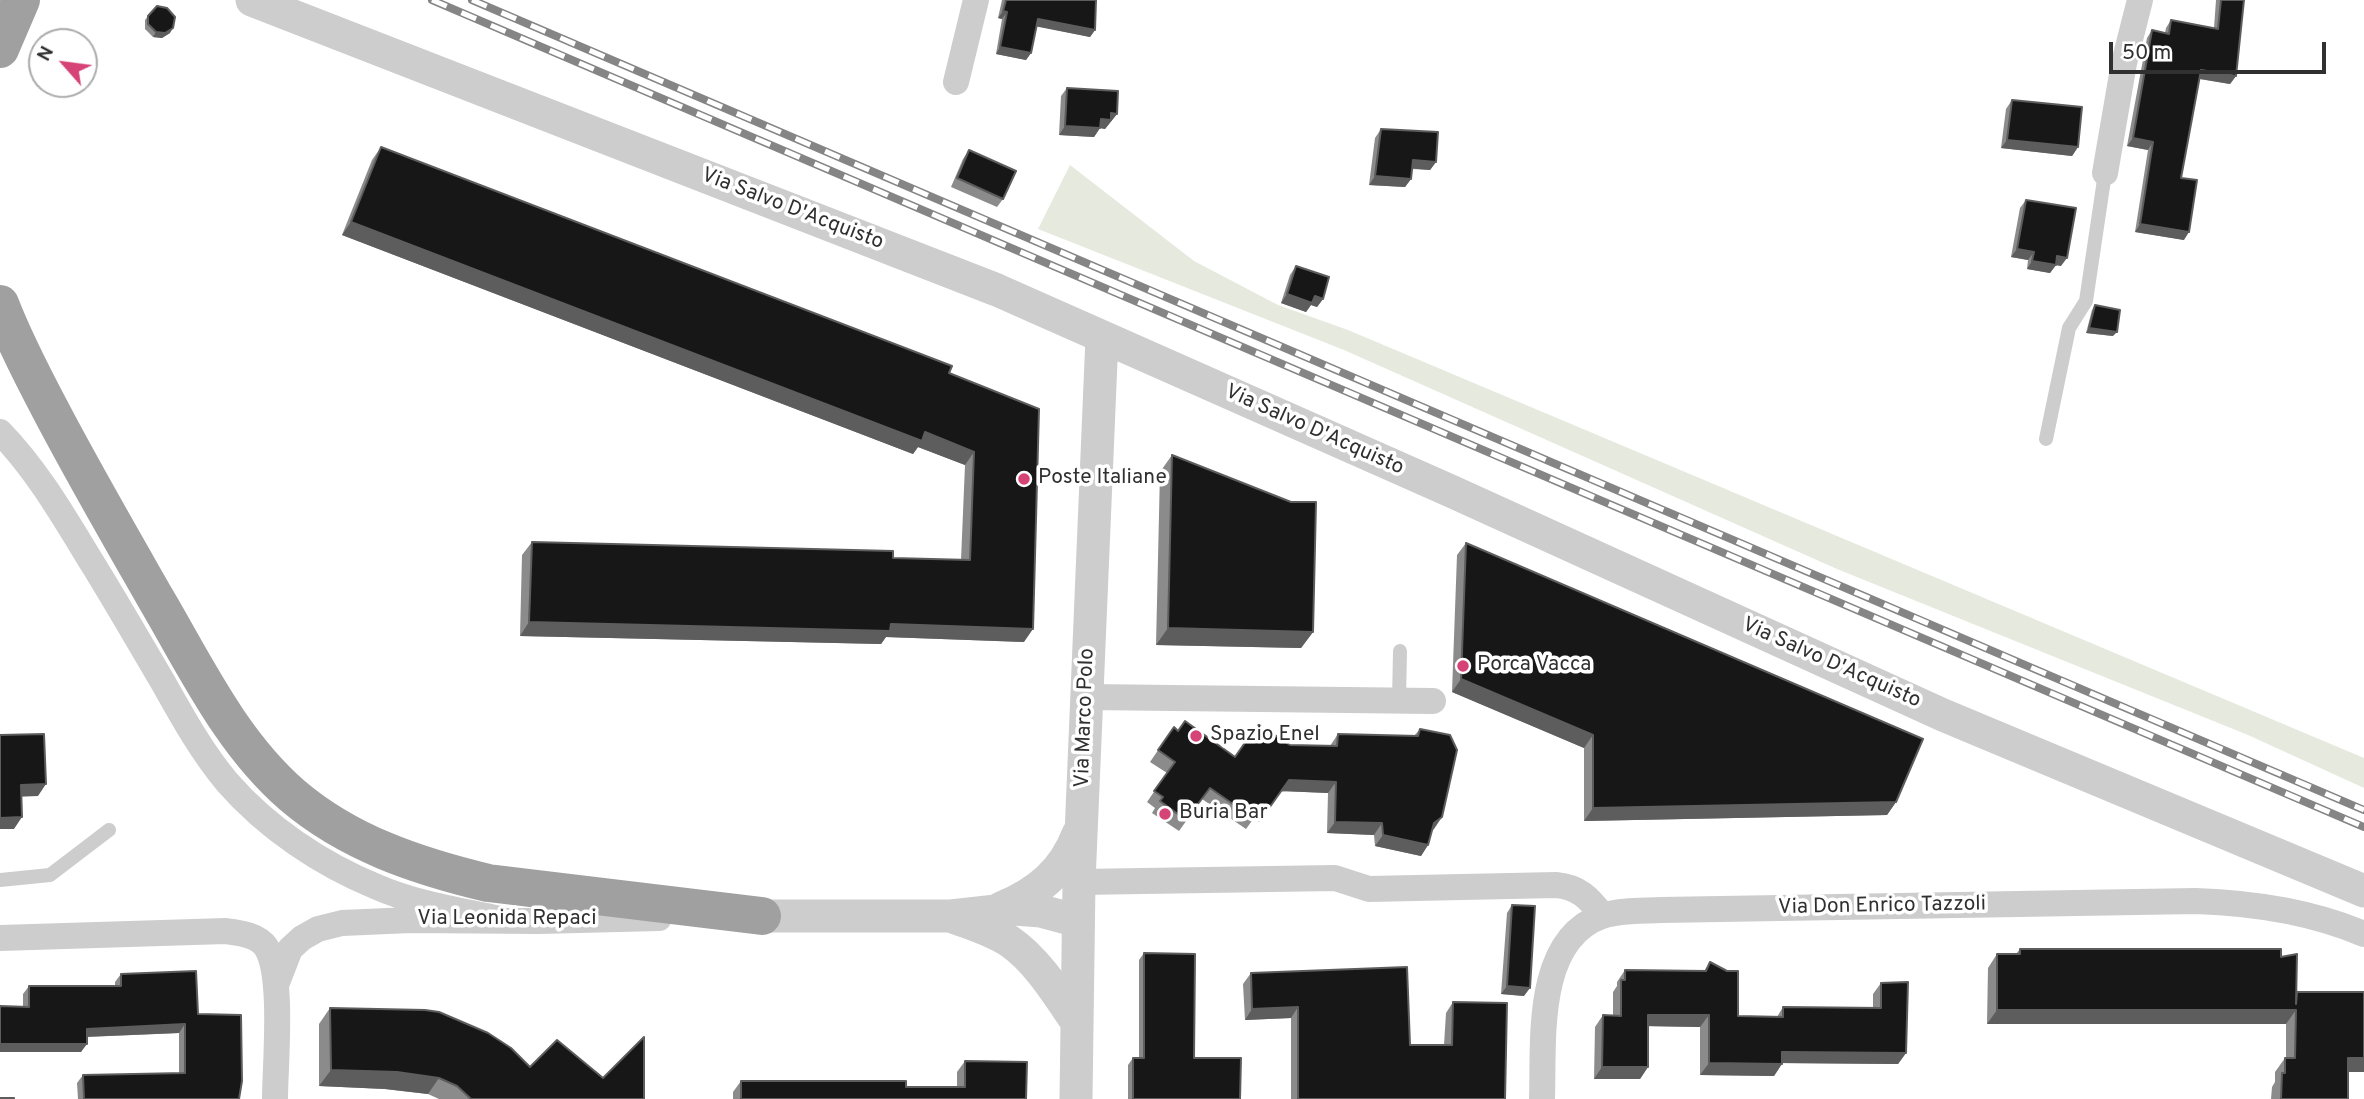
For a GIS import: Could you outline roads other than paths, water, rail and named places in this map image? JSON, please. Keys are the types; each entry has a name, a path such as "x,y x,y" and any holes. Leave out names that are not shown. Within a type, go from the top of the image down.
{"highway":[{"path":"0,49 18,6"},
{"path":"0,304 12,336 93,492 202,680 250,750 292,795 338,828 366,843 419,865 450,874 488,883 762,916"}],"street":[{"name":"Via Salvo D'Acquisto","path":"252,0 997,290 1453,492 1943,715 2364,891"},
{"path":"956,82 976,0"},
{"path":"2105,173 2124,63 2140,0"},
{"name":"Via Marco Polo","path":"1076,1099 1079,882 1102,337"},
{"path":"0,432 47,489 192,734 213,764 245,801 306,849 377,887 414,900 500,919"},
{"path":"1087,697 1433,701"},
{"path":"1001,925 1050,879 1068,857 1082,825"},
{"path":"1079,882 1335,878 1369,890 1556,885 1584,893 1602,916 1575,935 1553,967 1547,992 1542,1099"},
{"name":"Via Don Enrico Tazzoli","path":"1602,916 1661,910 2196,901 2284,909 2364,934"},
{"path":"1001,925 1041,912 1078,935"},
{"name":"Via Leonida Repaci","path":"276,985 290,948 302,938 332,925 363,921 951,916 1001,925"},
{"path":"1001,925 1048,980 1076,1021"},
{"path":"0,938 226,931 250,936 267,948 276,985 275,1099"}],"lane":[{"path":"2046,439 2069,328 2086,301 2105,173"},
{"path":"1399,701 1400,651"},
{"path":"0,880 50,875 109,830"}],"railway":[{"path":"432,0 2364,827"},
{"path":"472,0 2364,810"}],"place":[{"name":"Poste Italiane","path":"1024,479"},
{"name":"Porca Vacca","path":"1463,666"},
{"name":"Spazio Enel","path":"1196,736"},
{"name":"Buria Bar","path":"1165,814"}]}
